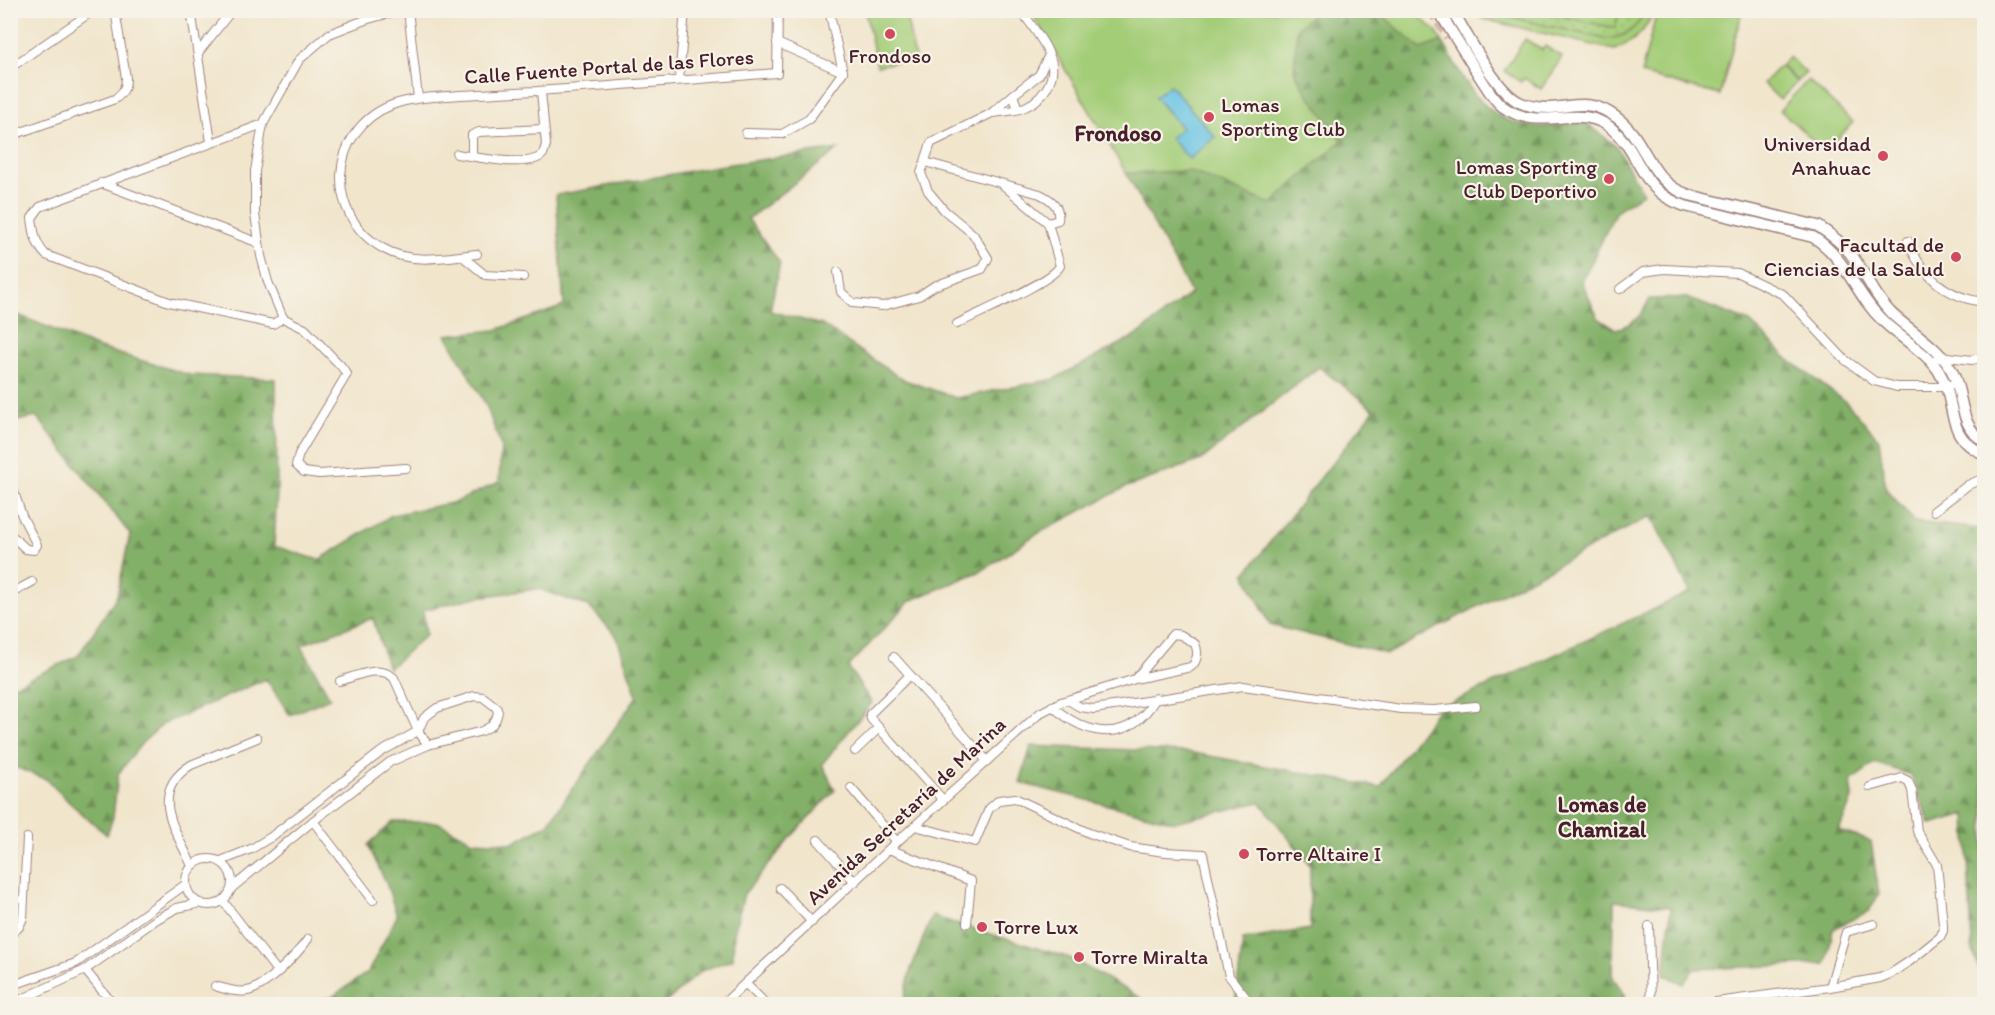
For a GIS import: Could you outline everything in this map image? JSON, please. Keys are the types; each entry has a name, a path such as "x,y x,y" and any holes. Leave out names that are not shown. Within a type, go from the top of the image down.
{"main road":[{"path":"1438,10 1499,104"},
{"path":"1452,10 1496,80 1512,98 1525,105 1540,108 1582,104 1601,108 1627,126 1640,143 1656,173 1676,190 1818,226 1836,238 1850,253 1884,305 1937,360 1959,435 1969,446 1984,454"},
{"path":"1448,37 1477,82 1499,104 1521,116 1538,120 1581,116 1596,119 1618,135 1647,180 1670,200 1685,206 1813,237 1828,248 1841,261 1883,322 1937,360 1948,364 1957,383 1967,424 1972,432 1984,441"}],"street":[{"path":"10,68 94,10"},
{"path":"10,136 115,99 122,94 126,86 126,78 115,10"},
{"path":"191,10 211,142"},
{"path":"198,53 232,10"},
{"path":"283,318 268,282 255,214 255,171 263,124 299,60 329,34 400,10"},
{"path":"408,10 418,98"},
{"path":"679,80 686,10"},
{"name":"Calle Fuente Portal de las Flores","path":"477,254 421,260 404,256 384,249 366,236 352,219 343,200 340,172 347,147 360,128 375,115 391,106 418,98 777,73 778,10"},
{"path":"746,133 782,134 809,119 843,72 829,10"},
{"path":"990,114 1018,109 1040,98 1050,83 1052,70 1050,54 1021,10"},
{"path":"777,44 843,72"},
{"path":"838,272 841,292 853,303 883,306 919,296 934,286 982,269 988,258 973,234 945,211 928,191 921,173 930,143 990,114 1039,75 1050,54"},
{"path":"1039,75 1050,83"},
{"path":"457,154 523,162 536,159 544,153 546,145 541,91"},
{"path":"1012,95 1018,109"},
{"path":"263,124 40,207 32,218 34,237 39,248 46,255 169,302 273,324 283,318"},
{"path":"472,156 472,135 479,132 544,129"},
{"path":"925,162 1041,194 1053,202 1059,212 1058,220 1048,223"},
{"path":"101,183 259,243"},
{"path":"957,324 1030,288 1058,270 1060,266 1048,223 1003,185"},
{"path":"1908,241 1916,260 1936,283 1964,298 1984,302"},
{"path":"462,255 485,275 523,277"},
{"path":"1620,289 1643,272 1664,269 1738,273 1784,295 1844,359 1874,381 1897,387 1946,387 1957,383"},
{"path":"283,318 305,329 347,374 300,454 296,465 304,472 319,474 406,468"},
{"path":"1937,360 1972,360 1984,357"},
{"path":"1934,511 1968,485 1984,478"},
{"path":"10,480 22,516 37,545 34,550 26,549 10,534"},
{"path":"10,594 32,582"},
{"name":"Avenida Secretaría de Marina","path":"723,1005 915,825 1040,713 1068,700 1135,679 1191,668 1196,662 1196,644 1180,635 1173,634 1135,679"},
{"path":"894,657 987,761"},
{"path":"340,681 375,671 389,673 394,678 418,731 428,745"},
{"path":"910,675 871,710 871,718 943,800"},
{"path":"1068,700 1080,707 1094,709 1243,686 1401,709 1435,710 1476,706"},
{"path":"186,884 76,963 10,986 16,992 17,1003 85,970 157,919 177,908 201,903 216,904 223,901 232,888 313,821 390,762 428,745 482,731 491,726 496,719 498,712 496,707 483,696 474,696 429,712 418,731 381,752 272,837 251,849 221,861 205,859 192,866 188,872 186,884 191,896 201,903"},
{"path":"1052,706 1072,721 1084,726 1099,732 1115,732 1130,727 1143,718 1156,698"},
{"path":"855,751 879,728"},
{"path":"192,866 168,814 167,796 170,786 184,769 191,765 257,738"},
{"path":"1712,1005 1716,1002 1830,987 1890,974 1940,938 1943,931 1937,865 1917,831 1912,790 1908,781 1902,778 1870,787"},
{"path":"851,788 897,842"},
{"path":"915,825 975,842 989,809 999,800 1015,798 1089,833 1130,846 1165,852 1203,854 1229,976 1251,1005"},
{"path":"313,821 373,900"},
{"path":"10,935 19,927 23,918 27,838"},
{"path":"818,840 855,882"},
{"path":"890,849 971,881 967,923"},
{"path":"221,861 231,873 232,888"},
{"path":"780,888 812,922"},
{"path":"223,901 277,971"},
{"path":"1830,987 1846,932 1874,924"},
{"path":"1649,926 1651,1005"},
{"path":"215,986 236,992 251,990 298,953 308,939"},
{"path":"85,970 113,1005"},
{"path":"746,984 766,1005"}],"green space":[{"path":"1619,10 1615,28 1538,11"},
{"name":"Frondoso","path":"865,11 905,11 915,58 877,66"},
{"name":"Lomas Sporting Club","path":"1031,11 1316,11 1297,28 1294,70 1307,93 1342,140 1271,204 1190,171 1126,173"},
{"path":"1316,11 1378,11 1421,49 1442,41 1476,96 1487,107 1514,123 1553,126 1587,123 1617,147 1643,193 1616,211 1582,282 1598,318 1615,329 1628,325 1636,319 1650,299 1687,298 1750,322 1788,359 1847,403 1879,439 1886,489 1915,522 1982,529 1984,527 1984,995 1972,947 1966,814 1930,824 1911,775 1875,763 1851,781 1853,796 1839,831 1871,841 1879,894 1869,911 1833,929 1826,964 1694,969 1683,984 1664,974 1671,907 1614,901 1613,978 1626,996 1619,1004 1235,1004 1243,940 1310,929 1310,865 1260,802 1175,822 1020,783 1031,746 1188,752 1380,787 1438,709 1690,592 1651,516 1387,654 1270,625 1245,574 1374,410 1319,367 1201,460 1124,488 1035,535 983,570 910,601 848,667 872,703 822,764 835,790 792,836 744,894 734,933 733,959 701,971 664,1004 312,1004 333,996 368,972 397,916 387,885 368,845 393,822 437,822 473,841 513,843 548,824 637,696 616,635 588,606 538,589 477,597 423,610 426,635 388,669 373,618 301,645 330,698 290,715 266,679 163,724 142,743 118,774 113,817 107,835 46,779 11,767 11,687 78,656 117,596 130,534 37,417 11,422 11,312 96,347 190,375 276,379 277,492 274,546 319,560 392,515 456,502 499,482 501,446 486,405 446,335 496,330 564,306 556,195 717,166 839,149 748,219 780,263 770,311 822,325 902,379 956,398 1054,379 1137,335 1191,293 1126,173 1190,171 1271,204 1307,93 1294,70 1297,28"},
{"path":"1378,11 1413,11 1436,31 1442,41 1421,49"},
{"path":"1471,11 1483,11 1605,39 1619,37 1630,31 1645,11 1653,11 1647,25 1638,35 1627,44 1614,50 1483,19"},
{"path":"1483,11 1645,11 1630,31 1619,37 1605,39"},
{"path":"1657,11 1742,11 1720,95 1641,74"},
{"path":"1525,39 1542,50 1545,46 1562,57 1541,89 1524,78 1521,82 1504,71"},
{"path":"1789,57 1806,73 1797,81 1781,65"},
{"path":"1780,66 1797,82 1780,100 1763,83"},
{"path":"1808,80 1853,122 1826,152 1780,110"},
{"path":"932,916 1070,958 1141,998 1144,1004 903,1004 910,972"}],"water":[{"path":"1170,85 1215,137 1189,159 1170,138 1182,128 1155,97"}],"tunnel":[{"path":"1431,10 1448,37"}],"place":[{"name":"Frondoso","path":"890,34"},
{"name":"Lomas Sporting Club","path":"1209,117"},
{"name":"Universidad Anahuac","path":"1883,156"},
{"name":"Lomas Sporting Club Deportivo","path":"1609,179"},
{"name":"Facultad de Ciencias de la Salud","path":"1956,257"},
{"name":"Torre Altaire I","path":"1244,854"},
{"name":"Torre Lux","path":"982,927"},
{"name":"Torre Miralta","path":"1079,957"}],"district":[{"name":"Frondoso","path":"1118,133"},
{"name":"Lomas de Chamizal","path":"1602,816"}]}
